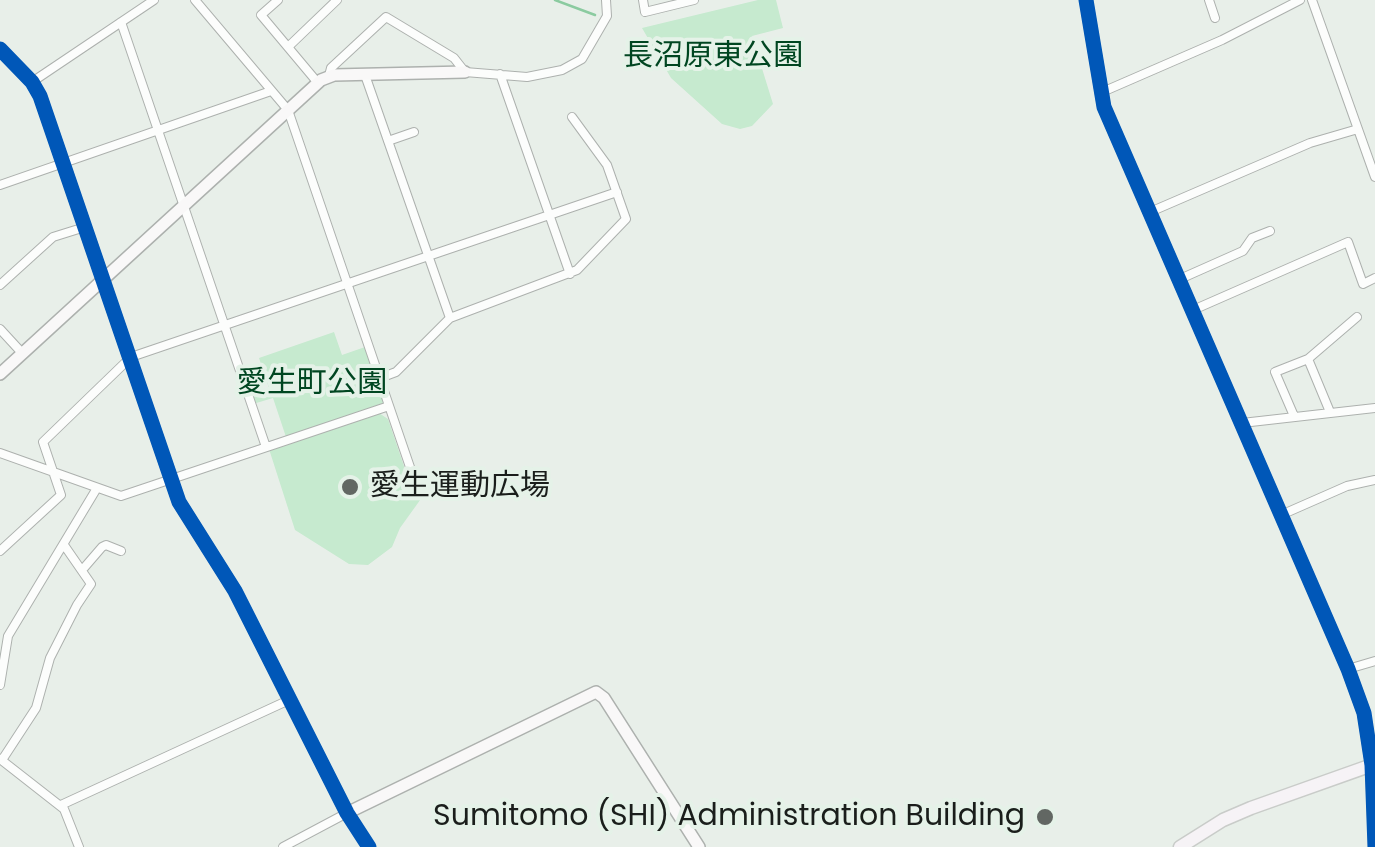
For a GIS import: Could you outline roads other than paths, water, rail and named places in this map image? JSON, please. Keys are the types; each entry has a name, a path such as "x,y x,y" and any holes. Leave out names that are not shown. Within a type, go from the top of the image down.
{"main road":[{"path":"1180,847 1251,808 1373,765"}],"street":[{"path":"32,82 154,0"},
{"path":"195,0 288,110 411,470"},
{"path":"278,0 261,15 288,47 324,79 465,72 527,77 573,66 582,59 604,24 609,7 606,0"},
{"path":"288,47 337,0"},
{"path":"642,0 646,12 694,0"},
{"path":"1086,0 1100,94 1364,713 1373,765 1375,847"},
{"path":"1209,0 1215,18"},
{"path":"1100,94 1222,40 1300,0"},
{"path":"1312,0 1375,177"},
{"path":"0,374 324,79 386,17 454,58 465,72"},
{"path":"121,22 266,447"},
{"path":"0,48 32,82 171,478 196,534 235,591 368,847"},
{"path":"500,74 570,274"},
{"path":"365,75 450,318"},
{"path":"0,185 272,91"},
{"path":"380,378 396,372 450,318 570,274 626,219 607,165 572,116"},
{"path":"1150,212 1310,144 1358,129"},
{"path":"388,142 414,132"},
{"path":"0,551 61,495 43,442 131,357 617,192"},
{"path":"0,285 53,237 84,227"},
{"path":"1180,279 1243,250 1252,238 1270,231"},
{"path":"1193,310 1348,242 1363,284 1375,278"},
{"path":"1294,416 1275,372 1308,359 1357,318"},
{"path":"0,330 23,354"},
{"path":"1308,359 1330,412"},
{"path":"0,453 121,496 390,406"},
{"path":"1242,423 1375,408"},
{"path":"1281,515 1348,486 1375,480"},
{"path":"0,684 8,636 97,488"},
{"path":"64,545 91,584 50,658 36,708 1,760 61,805 79,847"},
{"path":"83,569 106,545 121,551"},
{"path":"1348,669 1375,661"},
{"path":"283,847 596,692 604,698 699,847"},
{"path":"61,805 289,700"}],"waterway":[{"path":"555,0 595,15"}],"place":[{"name":"愛生運動広場","path":"350,487"},
{"name":"Sumitomo (SHI) Administration Building","path":"1045,817"}],"park label":[{"name":"長沼原東公園","path":"713,57"},
{"name":"愛生町公園","path":"312,384"}]}
